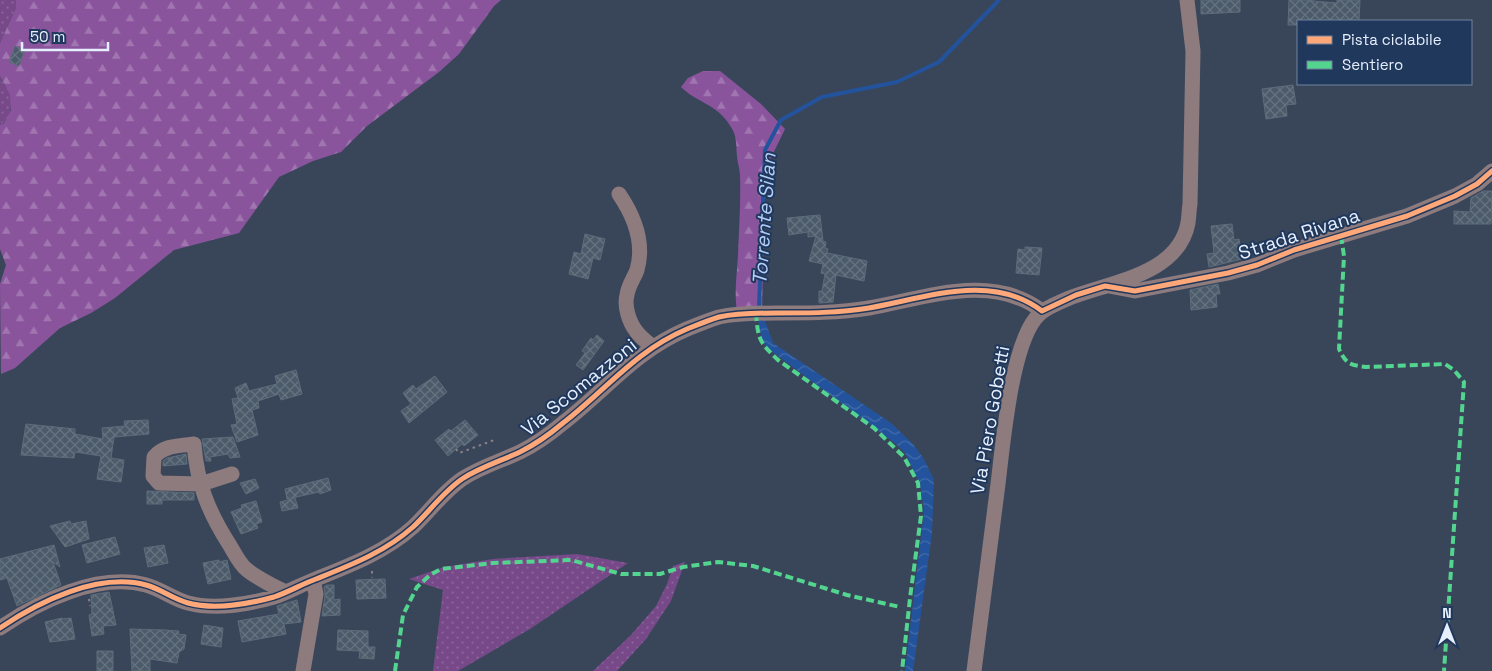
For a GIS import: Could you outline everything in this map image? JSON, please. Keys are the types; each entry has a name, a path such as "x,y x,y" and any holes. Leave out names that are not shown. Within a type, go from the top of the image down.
{"street":[{"name":"Via Piero Gobetti","path":"974,671 1004,433 1012,386 1026,333 1035,318 1042,311 1153,268 1173,252 1188,224 1193,51 1186,0"},
{"name":"Strada Rivana","path":"1105,286 1135,291 1228,273 1257,265 1294,250 1407,216 1455,196 1477,184 1492,171"},
{"path":"619,194 630,210 638,230 639,250 637,269 626,294 626,310 636,331 653,347"},
{"name":"Via Scomazzoni","path":"0,628 24,612 50,599 98,584 126,582 147,585 190,604 214,607 273,597 286,592 388,547 413,526 452,486 466,476 523,450 545,437 641,355 653,347 688,329 719,317 756,313 813,313 850,310 953,291 977,289 1024,300 1042,311"},
{"path":"232,474 201,484 213,519 246,569 286,592"},
{"path":"302,671 316,594 313,580"}],"path":[{"path":"456,449 459,452 497,438"}],"shaded area":[{"path":"0,0 16,0 16,8 0,43"},
{"path":"0,76 9,92 11,103 10,112 6,120 0,125"},
{"path":"577,554 628,563 530,629 458,671 433,671 443,590 409,579 444,567 493,559"},
{"path":"685,562 671,601 646,639 617,671 593,671 631,635 656,606 667,584 673,566"}],"green space":[{"path":"16,0 501,0 494,6 459,54 439,72 367,126 341,152 313,161 279,177 239,233 174,250 115,298 91,313 60,328 15,368 1,374 0,284 6,265 0,249 0,125 4,123 11,110 10,95 0,76 0,43 16,8"},
{"path":"703,71 720,71 761,104 785,129 765,170 762,312 737,311 740,172 734,134 726,119 720,113 681,87 688,78"}],"water":[{"path":"758,318 764,318 773,343 891,423 913,444 924,459 934,480 932,533 913,671 905,671 924,511 920,484 905,453 896,444 766,347 761,336"}],"building":[{"path":"1201,0 1240,0 1240,12 1201,14"},
{"path":"1289,0 1337,3 1337,0 1360,0 1359,20 1297,20 1297,25 1288,25"},
{"path":"15,46 25,50 19,66 9,62"},
{"path":"1293,85 1296,104 1286,105 1287,116 1266,119 1262,89"},
{"path":"1483,191 1492,191 1491,224 1454,224 1454,211 1470,212 1471,198"},
{"path":"820,215 823,241 826,242 825,248 828,249 827,253 867,261 864,281 836,275 833,302 819,303 819,291 822,291 825,274 821,273 823,264 809,261 816,236 808,237 808,232 789,235 787,218"},
{"path":"1232,224 1234,240 1239,239 1242,259 1209,267 1207,254 1214,253 1211,226"},
{"path":"585,234 605,239 600,260 593,258 588,279 569,274 574,252 581,254"},
{"path":"1025,247 1042,248 1039,275 1016,273 1018,249 1025,250"},
{"path":"1218,284 1220,294 1216,294 1217,307 1191,310 1190,290"},
{"path":"597,335 604,341 583,370 576,365 585,353 582,351 591,338 593,340"},
{"path":"296,370 302,394 281,400 279,394 258,401 259,408 252,410 258,435 237,442 231,425 237,424 232,399 238,398 235,388 246,383 249,391 277,384 275,376"},
{"path":"435,376 447,392 409,423 401,411 411,404 403,393 413,385 416,389"},
{"path":"148,420 149,434 114,437 111,458 124,460 121,482 97,479 101,456 75,452 74,458 21,455 26,424 75,429 75,434 103,439 102,428 125,426 124,421"},
{"path":"465,420 478,435 464,446 462,444 448,456 435,440"},
{"path":"233,437 240,457 230,458 228,454 210,457 211,461 206,461 202,439"},
{"path":"186,454 187,464 163,466 163,461 167,458"},
{"path":"328,478 331,490 320,494 319,492 287,499 285,489"},
{"path":"255,479 259,488 246,494 240,483"},
{"path":"147,491 194,493 194,500 162,500 162,504 147,504"},
{"path":"295,498 298,508 282,511 280,502"},
{"path":"256,501 262,522 256,524 258,528 241,534 231,512 242,508 241,505"},
{"path":"70,521 71,524 86,521 89,539 65,547 50,526"},
{"path":"115,537 120,554 87,563 82,545"},
{"path":"54,545 60,567 53,562 61,585 17,606 7,578 0,580 0,559"},
{"path":"164,545 168,563 148,567 144,548"},
{"path":"219,560 219,562 227,560 231,579 208,584 203,563"},
{"path":"385,579 386,598 357,599 356,580"},
{"path":"334,585 334,600 340,599 340,615 322,616 325,595 324,587"},
{"path":"109,592 116,625 103,626 104,634 92,636 89,615 92,614 91,595"},
{"path":"297,600 301,622 284,624 286,634 242,642 238,621 279,614 277,606"},
{"path":"71,618 75,639 50,642 45,622"},
{"path":"204,625 223,628 221,647 201,644"},
{"path":"130,629 179,631 178,634 186,635 184,649 179,652 177,663 150,659 150,671 132,671"},
{"path":"338,630 368,631 368,647 375,647 374,659 359,658 360,651 337,650"},
{"path":"97,651 113,651 113,671 97,671"}],"waterway":[{"name":"Torrente Silan","path":"759,307 765,150 781,120 822,97 897,82 939,62 999,0"}],"marked path":[{"path":"1341,236 1344,256 1339,349 1346,361 1366,367 1445,364 1454,370 1464,382 1444,671"},
{"path":"756,313 759,335 763,344 772,354 874,428 904,457 918,483 921,516 902,671"},
{"path":"395,671 403,615 417,587 430,575 441,569 493,563 571,560 621,574 660,574 683,567 718,562 753,566 847,595 900,607"}],"cycle path":[{"path":"0,628 32,608 69,592 108,583 128,582 146,585 188,603 209,606 243,604 285,593 367,557 391,544 413,527 462,479 532,446 548,435 652,348 687,329 719,317 748,314 846,311 935,294 980,290 1022,299 1042,311 1076,295 1105,286 1135,291 1228,273 1257,265 1294,250 1407,216 1455,196 1477,184 1492,171"}]}
